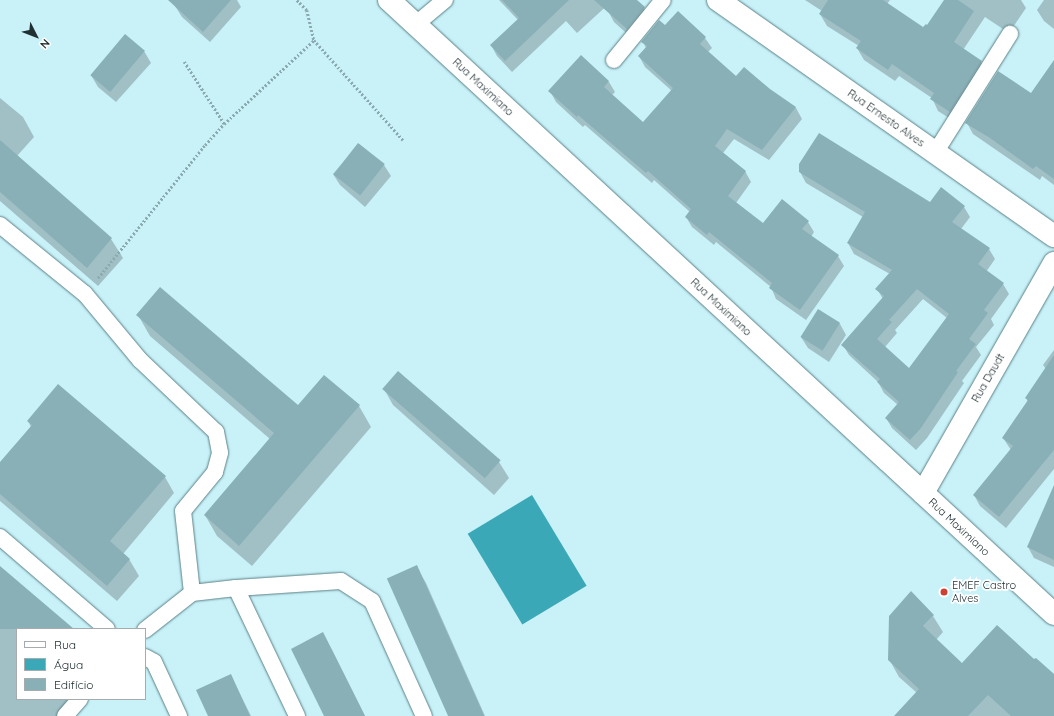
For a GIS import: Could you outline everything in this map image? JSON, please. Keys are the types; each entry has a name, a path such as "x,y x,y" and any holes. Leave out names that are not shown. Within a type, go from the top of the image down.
{"street":[{"name":"Rua Maximiano","path":"389,0 1054,614"},
{"name":"Rua Ernesto Alves","path":"718,0 1054,236"},
{"name":"Rua Daudt","path":"923,493 1054,263"}],"lane":[{"path":"416,25 445,0"},
{"path":"614,60 663,0"},
{"path":"935,153 1010,34"},
{"path":"0,226 85,294 140,360 216,432 220,453 214,472 183,511 192,593"},
{"path":"0,537 106,628"},
{"path":"146,629 192,593 236,588 341,581 372,601 424,716"},
{"path":"236,588 297,716"},
{"path":"146,658 154,662 179,716"},
{"path":"65,716 79,700"}],"path":[{"path":"297,0 307,10 314,40 403,140"},
{"path":"85,294 205,145 224,124 314,40"},
{"path":"184,62 224,124"}],"water":[{"path":"532,495 587,586 522,624 468,534"}],"building":[{"path":"168,0 231,0 203,32"},
{"path":"502,0 569,0 505,61 490,45 519,18"},
{"path":"594,0 637,0 645,7 627,29"},
{"path":"828,0 883,0 923,27 926,24 927,25 944,0 958,0 974,11 954,42 982,61 950,112 930,99 934,93 892,64 888,70 856,48 861,41 819,14"},
{"path":"678,11 706,37 700,44 736,76 744,67 770,89 796,107 762,150 727,129 715,146 746,171 728,196 763,223 782,199 809,221 802,229 839,255 800,310 769,288 772,283 709,232 707,235 685,217 691,209 648,171 646,173 578,115 577,117 548,91 581,55 609,81 604,87 643,122 673,88 638,56 647,46 641,42 659,20 665,25"},
{"path":"125,34 145,51 110,92 90,75"},
{"path":"1054,60 1054,179 1036,166 1033,169 990,138 965,123 998,71 1031,93"},
{"path":"819,133 930,202 941,187 965,206 952,222 990,248 978,264 1004,283 984,310 988,313 969,339 976,344 956,371 958,372 921,428 910,440 885,418 899,402 877,382 880,379 841,345 884,296 875,289 892,270 847,243 865,212 799,172 799,164","holes":["917,289 949,314 909,368 877,339 892,322 889,320"]},
{"path":"0,140 112,238 87,268 0,192"},
{"path":"358,143 385,164 360,195 333,175"},
{"path":"160,287 298,405 324,375 360,405 239,546 204,515 274,433 136,315"},
{"path":"818,309 840,323 823,351 801,337"},
{"path":"1054,355 1054,450 999,517 973,495 1013,446 1002,438 1028,400 1025,398"},
{"path":"398,371 501,460 485,478 382,389"},
{"path":"58,384 166,476 110,541 130,559 107,586 0,494 0,462 32,425 27,421"},
{"path":"1054,485 1054,560 1027,547"},
{"path":"417,565 484,716 448,716 387,578"},
{"path":"0,566 73,628 16,628 0,629"},
{"path":"911,591 934,615 923,626 962,663 997,625 1034,659 1036,658 1054,674 1054,716 1011,716 988,695 968,716 894,716 919,689 888,660 889,616"},
{"path":"323,632 365,716 324,716 291,649"},
{"path":"231,674 250,716 208,716 196,690"}],"place":[{"name":"EMEF Castro Alves","path":"944,592"}]}
